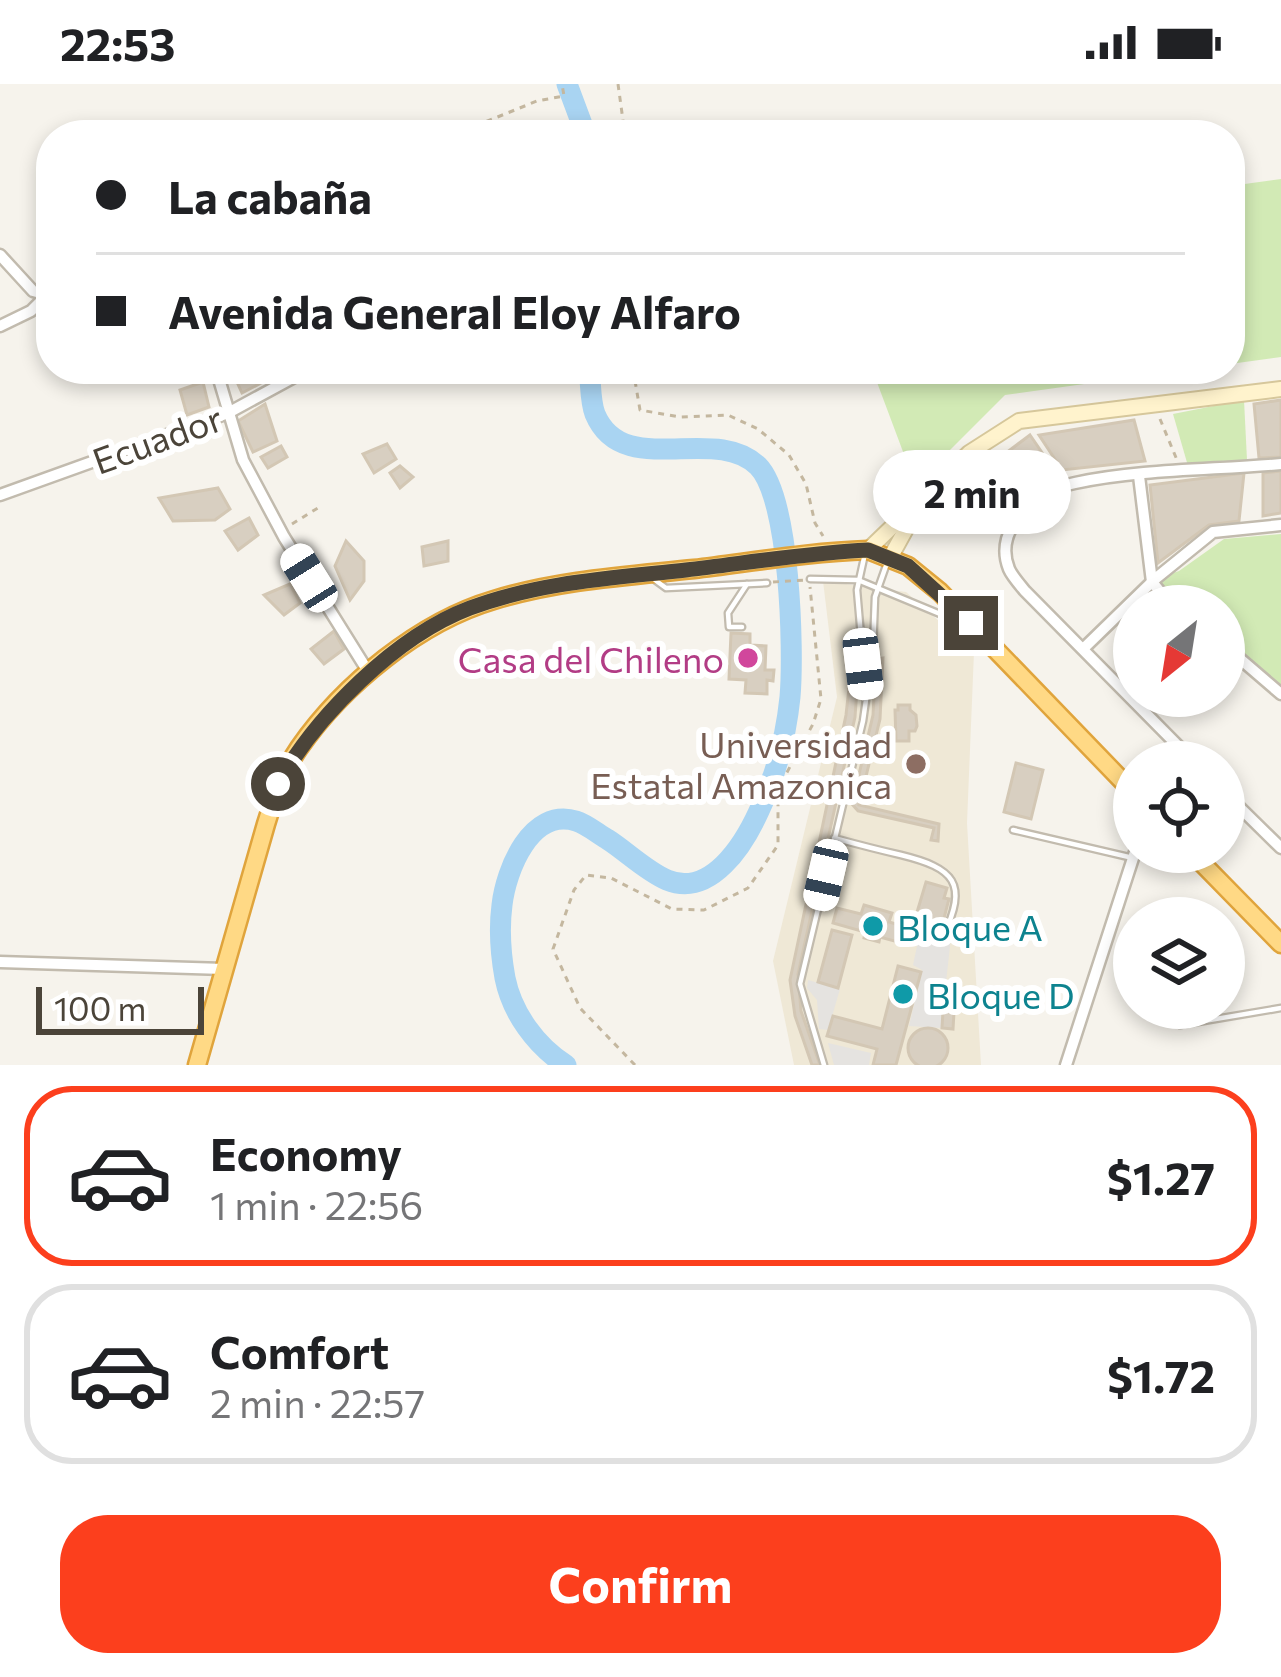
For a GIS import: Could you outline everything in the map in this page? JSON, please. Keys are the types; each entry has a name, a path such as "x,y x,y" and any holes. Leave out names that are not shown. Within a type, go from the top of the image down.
{"highway":[{"path":"197,1065 278,784 297,750 328,712 369,674 467,609 546,586 868,550 918,574 1113,772"},
{"path":"1212,873 1281,944"}],"main road":[{"path":"868,550 969,453 1019,421 1281,389"},
{"path":"890,558 922,499"}],"street":[{"path":"0,255 16,277 36,292"},
{"path":"0,326 36,307"},
{"path":"220,384 243,460 280,531 369,674"},
{"name":"Ecuador","path":"0,495 228,413 281,384"},
{"path":"1174,741 1025,591 1009,570 1005,548 1010,531 1039,498 1072,483 1281,464"},
{"path":"1139,476 1154,585"},
{"path":"1084,648 1152,582 1213,532 1281,525"},
{"path":"1245,663 1281,694"},
{"path":"1245,813 1281,848"},
{"path":"1066,1065 1128,873"},
{"path":"0,962 224,969"}],"lane":[{"path":"866,688 858,580 868,550"},
{"path":"824,1065 800,984 863,721 877,586 890,558"},
{"path":"648,574 666,588 767,583"},
{"path":"810,580 858,580 947,620 971,623"},
{"path":"742,627 729,627 728,613 747,584"},
{"path":"1013,830 1113,851"},
{"path":"834,838 931,862 947,872 955,884 956,901 943,936"},
{"path":"1245,1014 1281,1008"}],"path":[{"path":"490,120 564,96 562,84"},
{"path":"617,84 623,120"},
{"path":"636,384 640,410 680,417 728,416 758,429 789,455 806,484 814,523 822,535"},
{"path":"1153,403 1182,472"},
{"path":"280,531 321,506"},
{"path":"635,1065 580,1008 553,949 574,890 586,875 611,878 672,909 704,910 748,888 778,845 778,789 821,699 810,580 767,583"}],"shaded area":[{"path":"823,581 906,592 974,652 967,823 981,1065 794,1065 773,961 837,697"},
{"path":"920,932 951,937 941,1028 909,1026 922,970 913,965"},
{"path":"808,980 840,989 828,1030 819,1029 817,1000 807,988"},
{"path":"828,1043 871,1053 869,1065 834,1065"}],"green space":[{"path":"1281,179 1281,357 1245,362 1245,184"},
{"path":"878,384 1084,384 1005,395 912,488 914,481"},
{"path":"1244,400 1247,460 1188,466 1173,414"},
{"path":"1281,534 1281,694 1245,661 1245,585 1162,585 1155,579 1179,571 1224,539"}],"building":[{"path":"203,384 209,407 187,415 180,390"},
{"path":"238,384 259,384 242,393"},
{"path":"1281,400 1281,457 1259,458 1254,404"},
{"path":"265,404 277,441 253,452 238,421"},
{"path":"1134,420 1145,461 1062,470 1039,435"},
{"path":"1030,435 1058,476 996,506 974,477"},
{"path":"387,444 396,459 374,473 363,454"},
{"path":"281,446 287,457 268,468 261,457"},
{"path":"400,466 413,477 400,488 390,473"},
{"path":"1281,471 1281,513 1263,516 1263,473"},
{"path":"1244,473 1239,521 1209,525 1158,563 1150,485"},
{"path":"218,488 230,509 215,520 173,521 159,498"},
{"path":"249,518 258,535 238,550 225,531"},
{"path":"346,541 364,561 364,581 350,600 335,566"},
{"path":"448,541 448,561 424,566 422,547"},
{"path":"290,584 300,603 284,615 264,595"},
{"path":"334,631 344,649 324,664 311,649"},
{"name":"Casa del Chileno","path":"731,633 750,634 750,645 766,646 765,670 774,670 773,681 767,680 767,694 745,693 746,680 729,679"},
{"path":"883,658 880,719 859,805 939,824 938,841 931,840 934,828 858,811 852,804 873,715 876,659"},
{"path":"859,660 855,717 798,974 801,1011 820,1065 812,1065 795,1016 790,980 846,715 852,661"},
{"path":"898,705 910,705 916,715 917,726 909,731 909,741 896,741"},
{"path":"1016,763 1043,770 1031,819 1004,812"},
{"path":"926,882 947,888 942,926 915,919"},
{"name":"Bloque A","path":"864,905 892,913 889,922 913,929 909,945 864,938 865,932 833,923 837,908 861,914"},
{"path":"832,930 852,935 838,988 818,982"},
{"name":"Bloque D","path":"898,966 921,972 896,1065 873,1065 877,1049 827,1036 833,1016 882,1029"},
{"path":"943,1011 954,1012 953,1029 942,1028"},
{"path":"920,1030 936,1030 946,1040 946,1056 938,1065 918,1065 910,1056 910,1040"}],"waterway":[{"path":"567,84 580,120"},
{"path":"566,1065 527,1028 505,978 502,905 515,859 534,832 560,819 592,829 667,880 683,884 711,875 735,852 765,797 783,741 791,675 783,541 769,483 758,466 740,454 718,449 647,449 626,444 608,434 595,414 590,384"}],"place":[{"name":"Casa del Chileno","path":"748,658"},
{"name":"Universidad Estatal Amazonica","path":"916,764"},
{"name":"Bloque A","path":"873,926"},
{"name":"Bloque D","path":"903,994"}],"route":[{"path":"278,784 297,750 328,712 369,674 449,617 546,586 868,550 908,566 971,623"}]}
